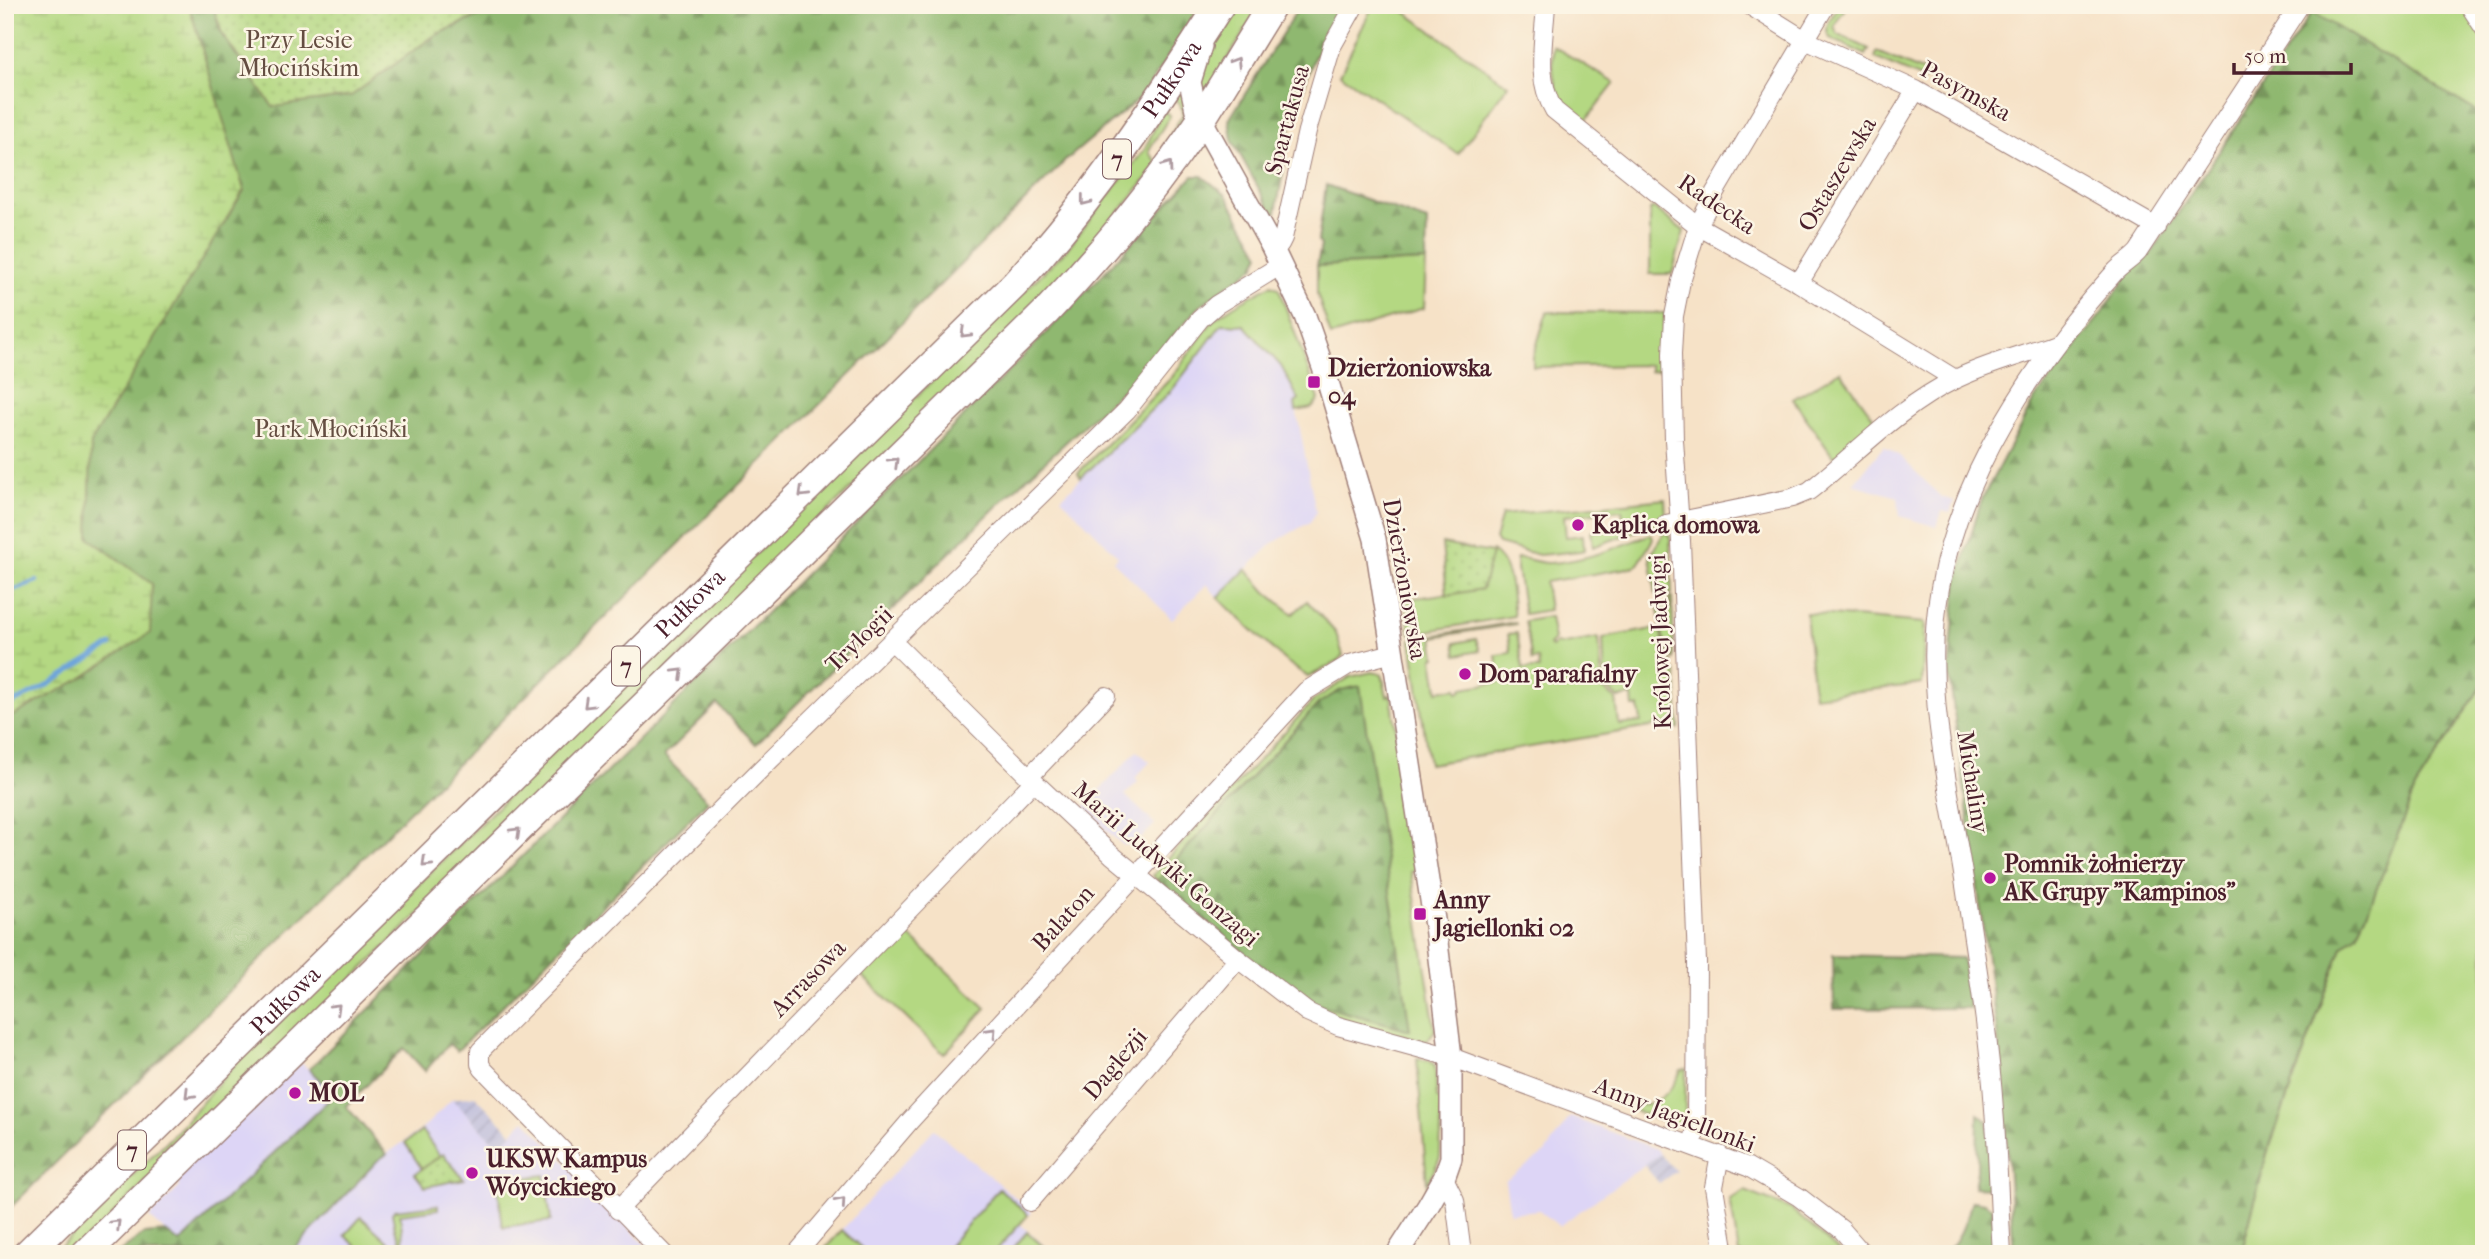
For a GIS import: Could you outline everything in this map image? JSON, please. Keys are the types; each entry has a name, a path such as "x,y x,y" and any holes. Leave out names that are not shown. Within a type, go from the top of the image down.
{"highway":[{"name":"Pułkowa","path":"85,1254 1046,312 1134,212 1201,120 1272,5"},
{"name":"Pułkowa","path":"27,1254 1014,285 1050,245 1114,163 1214,15"}],"street":[{"name":"Spartakusa","path":"1276,256 1283,238 1307,131 1332,46 1355,5"},
{"name":"Radecka","path":"1546,5 1542,67 1544,89 1554,110 1698,226 1799,283 1955,379"},
{"name":"Pasymska","path":"1749,5 1805,40 1916,90 2155,227"},
{"name":"Królowej Jadwigi","path":"1692,1146 1696,1128 1697,962 1672,354 1674,316 1681,281 1698,226 1715,192 1826,5"},
{"name":"Michaliny","path":"2001,1254 1994,1108 1965,887 1940,737 1935,680 1940,589 1965,499 1990,444 2055,343 2115,271 2138,252 2300,5"},
{"path":"2469,5 2484,28"},
{"name":"Dzierżoniowska","path":"1214,15 1190,82 1193,102 1276,256 1305,316 1369,512 1435,926 1451,1056 1451,1158 1444,1178"},
{"name":"Ostaszewska","path":"1799,283 1916,90"},
{"name":"Trylogii","path":"618,1209 483,1069 479,1057 483,1046 1127,410 1200,319 1276,256"},
{"path":"1680,521 1792,498 1809,491 1893,419 1923,397 1955,379 2055,343"},
{"name":"Marii Ludwiki Gonzagi","path":"892,641 1112,855 1238,959 1317,1018 1451,1056"},
{"name":"Balaton","path":"796,1254 910,1121 1306,691 1350,664 1393,653"},
{"name":"Arrasowa","path":"618,1209 1031,779 1106,696"},
{"name":"Daglezji","path":"1030,1202 1238,959"},
{"name":"Anny Jagiellonki","path":"1451,1056 1476,1068 1748,1167 1799,1197 1842,1230 1863,1254"},
{"path":"1720,1155 1714,1187 1725,1254"},
{"path":"1397,1254 1444,1178"},
{"path":"1444,1178 1455,1200 1462,1254"},
{"path":"618,1209 664,1254"}],"shaded area":[{"path":"1222,324 1244,324 1281,366 1299,400 1295,404 1316,512 1310,522 1273,543 1218,598 1207,584 1172,619 1113,561 1118,556 1061,498 1172,390"},
{"path":"1884,446 1901,457 1941,497 1954,501 1950,513 1942,511 1937,527 1900,516 1898,497 1853,484"},
{"path":"1137,751 1150,762 1135,778 1138,782 1125,795 1155,824 1135,845 1123,845 1082,809"},
{"path":"302,1063 334,1095 179,1244 149,1217 180,1187 176,1173 246,1108"},
{"path":"475,1096 512,1133 498,1146 452,1099"},
{"name":"UKSW Kampus Wóycickiego","path":"452,1099 498,1146 525,1120 654,1254 194,1254 356,1185 378,1160 422,1129"},
{"path":"1570,1117 1657,1149 1660,1154 1559,1226 1539,1210 1510,1213 1505,1181 1545,1153"},
{"path":"934,1129 1032,1212 1020,1224 1054,1254 820,1254"},
{"path":"1660,1154 1676,1171 1659,1183 1644,1165"}],"green space":[{"name":"Park Młociński","path":"5,5 213,5 222,35 273,106 350,95 436,35 489,12 494,5 1198,5 1193,18 1143,95 1065,161 5,1213"},
{"path":"5,5 189,5 244,190 91,443 89,538 152,584 150,633 79,680 5,720"},
{"name":"Przy Lesie Młocińskim","path":"213,5 494,5 491,10 435,35 351,96 273,107 222,34"},
{"path":"1241,5 1261,5 1209,89 1200,93 1199,68"},
{"path":"1300,5 1344,5 1314,58 1292,120 1275,218 1232,140 1229,120"},
{"path":"1373,5 1395,5 1508,85 1458,154 1340,74"},
{"path":"1840,5 1847,5 1834,26 1837,34 1869,49 1866,55 1830,38 1827,30 1829,21"},
{"path":"2316,5 2463,5 2484,37 2484,116 2312,12"},
{"path":"2312,12 2484,116 2484,682 2415,789 2368,911 2357,934 2342,947 2267,1153 2241,1254 2014,1254 2002,1070 1949,674 1957,582 1981,501 2034,400 2102,313 2134,266 2144,261 2153,251"},
{"path":"1553,46 1615,83 1583,124 1566,108 1557,90"},
{"path":"1877,52 1929,74 1925,80 1875,58"},
{"path":"1182,83 1189,116 1168,151 1163,147 1183,114 1180,104 1172,97"},
{"path":"1163,110 1170,116 1149,153 1159,164 1061,282 73,1254 53,1254 178,1130 237,1062 1066,250 1145,149"},
{"path":"1193,176 1202,176 1226,195 1260,254 1254,267 1201,305 1135,378 1000,503 756,744 717,704 664,756 708,801 457,1051 449,1044 425,1071 404,1048 346,1106 387,1154 378,1160 290,1254 117,1254 144,1234 166,1232 180,1243 334,1095 309,1069 1003,377"},
{"path":"1326,185 1427,221 1426,261 1317,266"},
{"path":"1654,208 1684,231 1672,274 1650,274 1650,210"},
{"path":"1426,261 1424,308 1331,336 1317,294 1317,266"},
{"path":"1271,285 1280,292 1319,399 1312,408 1296,411 1295,403 1299,400 1281,366 1244,325 1222,324 1172,390 1081,478 1078,473 1172,377 1214,319"},
{"path":"1547,312 1665,313 1661,370 1650,371 1650,365 1533,367 1533,357"},
{"path":"1840,371 1876,421 1834,458 1793,399"},
{"path":"1665,499 1666,519 1593,547 1591,531 1624,527 1622,510 1564,516 1566,537 1583,535 1584,550 1580,551 1539,555 1498,544 1495,539 1502,515"},
{"path":"1666,529 1670,537 1672,594 1656,594 1650,557"},
{"path":"1651,534 1653,539 1634,567 1545,582 1549,610 1524,614 1517,558 1550,563 1576,559"},
{"path":"1442,544 1492,553 1482,589 1447,595"},
{"path":"1492,551 1499,557 1507,572 1514,616 1410,634 1406,599 1482,589"},
{"path":"1246,569 1266,592 1293,614 1307,601 1336,633 1343,655 1339,661 1308,677 1283,659 1218,598"},
{"path":"1669,597 1672,597 1674,659 1663,637 1658,608 1670,608"},
{"path":"1806,613 1925,623 1922,684 1814,696"},
{"path":"1550,617 1554,640 1549,645 1552,648 1557,643 1559,645 1599,638 1602,688 1616,699 1619,725 1641,722 1639,707 1633,707 1632,696 1619,698 1605,686 1603,638 1659,628 1673,671 1676,671 1679,729 1675,729 1674,723 1429,764 1411,639 1515,622 1516,624 1433,637 1438,691 1457,688 1458,692 1462,691 1462,688 1500,682 1496,655 1511,653 1508,634 1517,633 1523,669 1539,669 1538,659 1532,660 1525,621"},
{"path":"1476,639 1480,651 1457,655 1455,643"},
{"path":"1372,672 1382,674 1387,696 1391,695 1417,870 1411,871 1435,1030 1427,1041 1354,1023 1315,1004 1410,1029 1319,703 1157,881 1153,875 1315,699 1350,677"},
{"path":"2484,682 2484,1254 2241,1254 2267,1154 2342,947 2357,934 2368,911 2415,789"},
{"path":"1360,686 1410,1030 1315,1004 1247,955 1157,881 1319,703 1341,690"},
{"path":"903,930 986,1008 944,1054 860,974"},
{"path":"1833,955 1962,958 1970,1008 1834,1009"},
{"path":"1417,1059 1430,1061 1435,1066 1437,1098 1442,1099 1440,1158 1427,1185"},
{"path":"1686,1069 1685,1113 1679,1124 1673,1126 1634,1110 1634,1105 1650,1103 1664,1096 1681,1070"},
{"path":"1978,1114 1988,1120 1992,1188 1974,1187 1977,1171"},
{"path":"422,1131 440,1156 422,1169 405,1143"},
{"path":"443,1154 464,1179 425,1187 415,1174"},
{"path":"545,1175 551,1221 503,1227 497,1181"},
{"path":"999,1188 1028,1215 993,1254 942,1254"},
{"path":"1745,1191 1791,1209 1843,1254 1739,1254 1730,1199"},
{"path":"1972,1201 1984,1203 1993,1209 1993,1254 1944,1254 1958,1237"},
{"path":"438,1205 438,1209 400,1214 404,1248 428,1245 429,1250 405,1251 395,1229 392,1213 395,1210"},
{"path":"361,1217 396,1249 392,1254 365,1254 345,1235"},
{"path":"842,1230 868,1254 820,1254"},
{"path":"1027,1232 1052,1254 1008,1254"}],"waterway":[{"path":"5,593 37,581"},
{"path":"5,707 48,685 111,645"}],"place":[{"name":"Dzierżoniowska 04","path":"1314,382"},
{"name":"Kaplica domowa","path":"1578,525"},
{"name":"Dom parafialny","path":"1465,674"},
{"name":"Pomnik żołnierzy AK Grupy \"Kampinos\"","path":"1990,878"},
{"name":"Anny Jagiellonki 02","path":"1420,914"},
{"name":"MOL","path":"295,1093"},
{"name":"UKSW Kampus Wóycickiego","path":"472,1173"}]}
